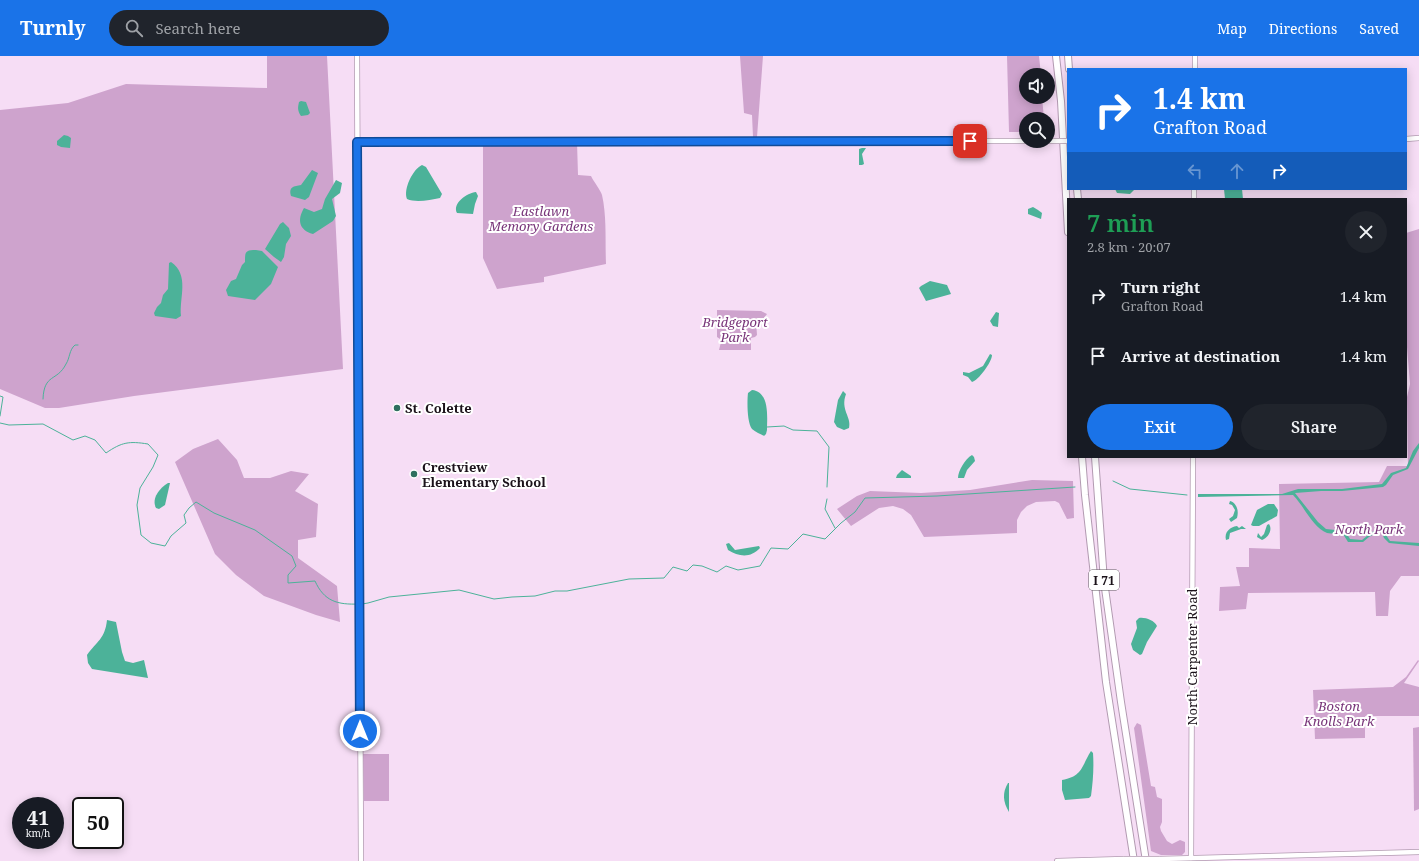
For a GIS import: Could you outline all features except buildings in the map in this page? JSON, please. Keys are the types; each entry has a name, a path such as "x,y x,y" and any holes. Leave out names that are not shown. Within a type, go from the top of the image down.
{"highway":[{"path":"1056,56 1061,101 1067,213"},
{"path":"1068,56 1069,68"},
{"name":"I 71","path":"1082,458 1106,682 1134,861"},
{"name":"I 71","path":"1095,458 1104,581 1146,861"}],"street":[{"path":"357,56 361,861"},
{"path":"1194,68 1195,56"},
{"path":"1407,139 1419,138"},
{"path":"1055,141 1067,140"},
{"path":"357,142 1019,141"},
{"name":"North Carpenter Road","path":"1191,858 1193,458"},
{"path":"1057,861 1419,852"},
{"path":"1302,855 1302,861"}],"green space":[{"path":"267,56 327,56 343,369 134,396 59,408 45,408 0,389 0,110 68,103 126,84 267,88"},
{"path":"740,56 763,56 757,137 753,137 752,115 744,113"},
{"path":"1007,56 1039,56 1040,68 1019,68 1019,104 1043,104 1043,112 1019,112 1019,132 1009,132"},
{"name":"Eastlawn Memory Gardens","path":"483,142 577,142 578,175 591,176 602,195 604,203 606,264 544,277 544,282 497,289 483,258"},
{"name":"North Park","path":"1419,229 1419,576 1401,576 1390,591 1388,616 1376,616 1375,592 1248,593 1246,609 1219,611 1220,587 1240,586 1236,567 1249,567 1249,548 1280,549 1279,484 1379,482 1387,466 1408,466 1407,397 1410,384 1407,347 1407,233"},
{"name":"Bridgeport Park","path":"717,310 761,311 767,314 764,318 756,321 757,335 751,338 751,350 719,350 721,342 717,337"},
{"path":"218,439 237,460 244,478 270,478 291,471 309,474 295,491 318,504 316,537 298,540 298,558 337,586 340,622 264,596 236,575 215,554 175,462 193,449"},
{"path":"1032,480 1073,481 1074,518 1067,519 1059,503 1055,501 1036,502 1027,506 1021,512 1017,520 1017,533 924,537 911,515 903,509 893,506 879,508 851,526 837,509 857,496 870,491 921,493 970,490"},
{"name":"Boston Knolls Park","path":"1418,660 1419,661 1404,683 1419,687 1419,716 1365,716 1365,738 1315,739 1313,690 1393,687 1406,677"},
{"path":"1137,723 1141,725 1151,786 1155,787 1157,797 1162,799 1161,831 1167,841 1172,844 1180,840 1185,842 1185,852 1182,855 1161,855 1151,851 1134,728"},
{"path":"1419,727 1419,809 1414,811 1413,728"},
{"path":"363,754 389,754 389,801 364,801"}],"shaded area":[{"path":"299,102 306,102 310,113 308,115 301,116 298,110"},
{"path":"64,135 71,138 70,148 57,145 57,141"},
{"path":"866,148 862,154 864,164 859,165 859,149"},
{"path":"422,165 426,167 442,194 440,198 419,201 407,199 406,190 412,175"},
{"path":"312,170 318,173 309,197 305,200 291,196 291,189 301,185"},
{"path":"336,180 342,183 340,193 332,199 336,216 333,221 313,234 308,232 302,227 300,220 304,208 314,212 322,209 325,199"},
{"path":"1116,190 1134,190 1130,194 1117,193"},
{"path":"1224,190 1242,190 1243,198 1225,198"},
{"path":"476,192 478,196 473,214 457,213 456,209 458,202 465,196"},
{"path":"1033,207 1042,213 1041,219 1028,214 1028,209"},
{"path":"283,222 289,228 291,236 286,244 284,257 281,262 265,249 280,224"},
{"path":"256,250 262,251 278,267 271,284 255,300 228,296 226,290 231,281 236,279 242,265 245,262 246,252"},
{"path":"171,262 177,267 182,280 181,316 176,319 155,316 154,313 161,303 163,295 168,289 169,263"},
{"path":"930,281 947,285 951,294 926,301 919,288"},
{"path":"996,312 999,313 998,327 993,326 990,321"},
{"path":"990,354 992,355 987,366 975,381 972,382 968,377 963,375 963,372 969,373 983,366"},
{"path":"752,390 762,395 765,400 767,430 764,436 752,429 750,426 748,417 748,393"},
{"path":"843,391 846,394 844,405 849,420 849,428 844,430 837,427 834,422 838,400"},
{"path":"1419,443 1419,448 1408,469 1393,475 1383,487 1342,491 1295,493 1318,522 1326,529 1345,531 1350,539 1362,540 1372,532 1382,529 1386,531 1386,535 1390,541 1419,543 1419,546 1389,543 1380,531 1363,542 1348,542 1343,534 1327,533 1317,526 1293,495 1198,497 1198,494 1282,494 1298,489 1342,489 1382,484 1391,473 1406,468 1413,451"},
{"path":"972,455 975,461 967,470 964,478 958,478 962,465"},
{"path":"902,470 911,476 911,478 896,478"},
{"path":"170,483 165,505 159,509 156,508 155,497 159,490"},
{"path":"1230,501 1236,505 1238,513 1237,518 1231,522 1229,519 1233,516 1235,510 1232,505 1229,504"},
{"path":"1268,504 1274,504 1278,510 1277,516 1259,526 1251,525 1257,510"},
{"path":"1269,524 1270,531 1268,536 1262,540 1257,537 1258,533 1261,537 1264,534 1267,525"},
{"path":"1237,526 1239,528 1242,526 1246,529 1241,529 1230,533 1229,539 1226,540 1228,530"},
{"path":"729,543 735,550 759,546 760,548 753,554 741,555 728,550 726,544"},
{"path":"1139,618 1149,619 1157,626 1147,642 1142,654 1140,655 1133,650 1131,644 1137,628 1136,621"},
{"path":"107,620 116,622 125,661 133,663 144,660 148,678 92,669 88,663 87,655 102,636"},
{"path":"1091,751 1093,753 1093,780 1091,796 1089,798 1065,800 1062,790 1062,780 1074,776 1081,770"},
{"path":"1008,783 1009,812 1005,805 1004,798"}],"waterway":[{"path":"43,399 48,381 62,370 72,349 75,345 78,345"},
{"path":"0,396 3,397 0,416"},
{"path":"0,423 9,425 43,424 73,440 85,436 95,440 106,453 126,443 148,444 158,455 153,467 140,488 137,505 141,535 151,543 165,546 171,536 186,523 184,515 196,502 214,513 255,530 292,556 296,566 288,575 288,583 315,581 323,593 332,600 344,604 359,604"},
{"path":"767,427 784,426 793,430 817,431 829,447 827,487"},
{"path":"1113,481 1130,489 1187,495"},
{"path":"362,604 389,597 459,590 494,599 535,596 555,591 567,591 629,579 664,578 673,567 687,571 693,565 702,566 717,572 726,566 738,570 760,566 771,548 788,549 803,534 825,539 855,512 865,498 937,496 1075,487"},
{"path":"827,499 825,509 835,528"}],"place":[{"name":"St. Colette","path":"397,408"},
{"name":"Crestview Elementary School","path":"414,474"}],"route":[{"path":"360,731 357,142 970,141"}]}
